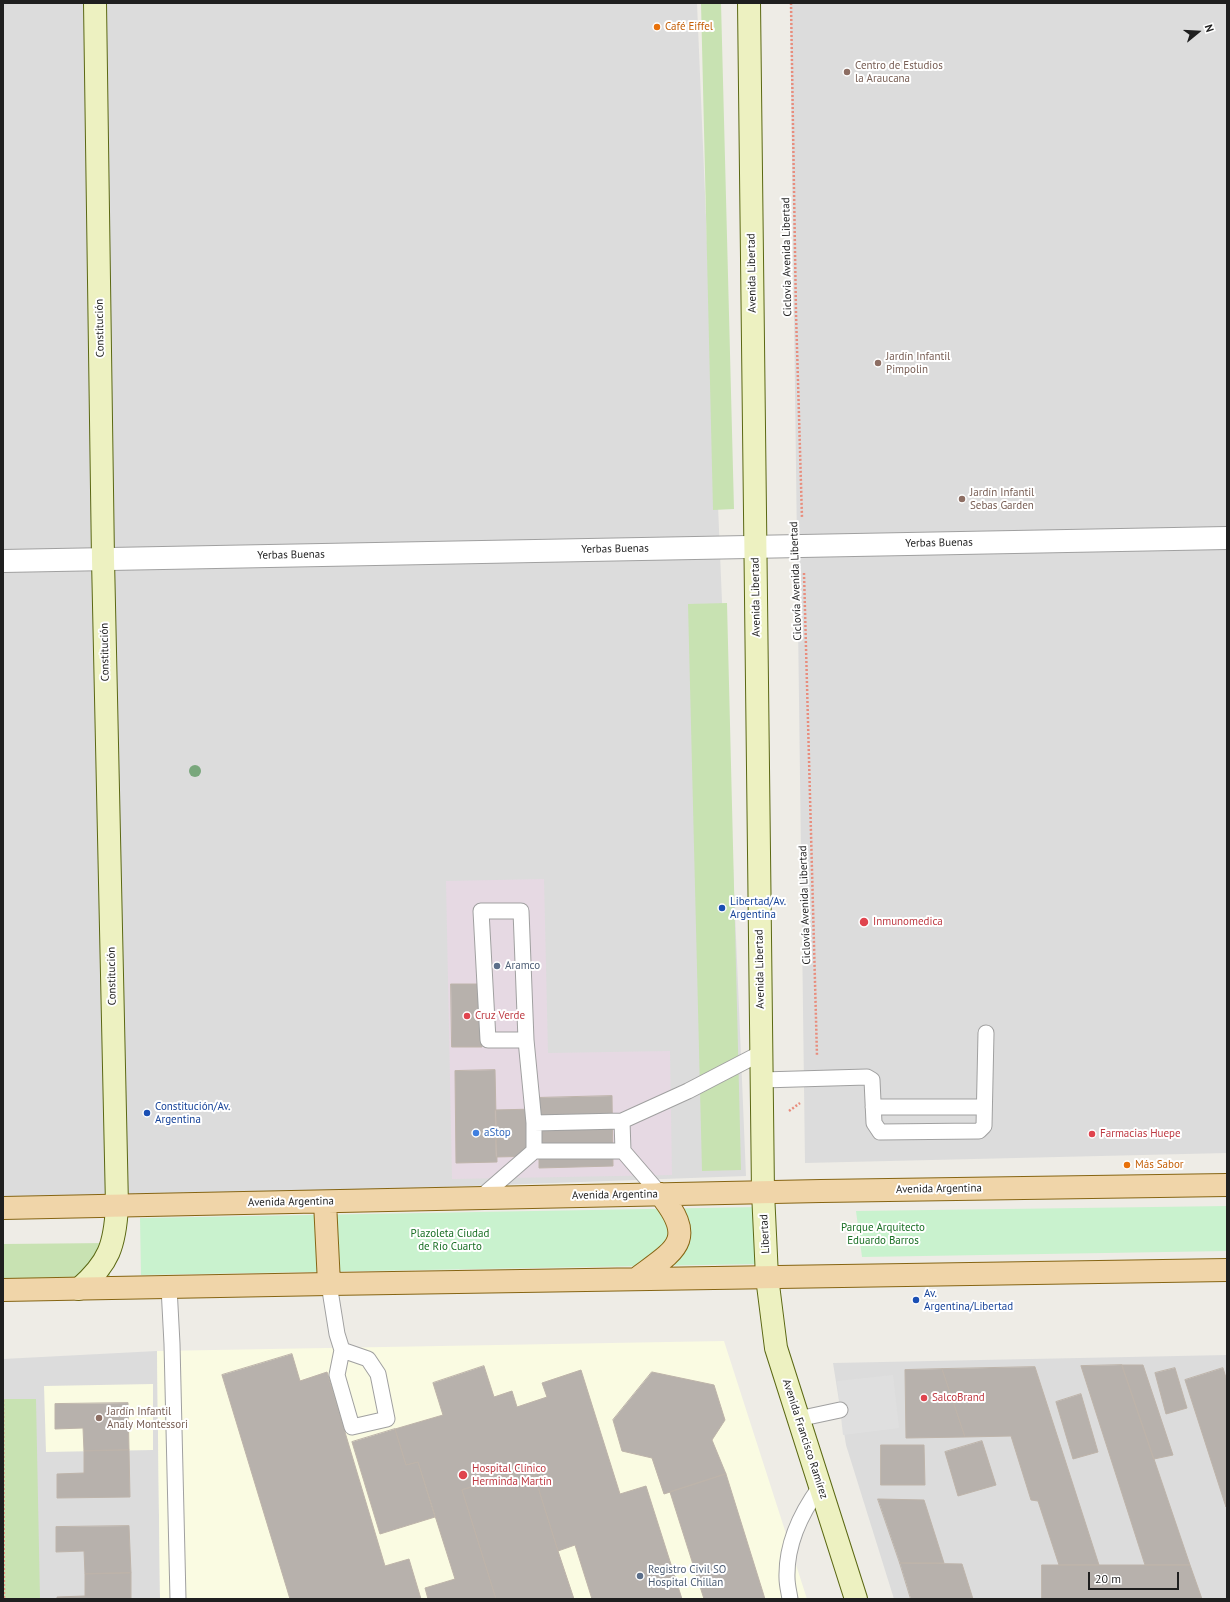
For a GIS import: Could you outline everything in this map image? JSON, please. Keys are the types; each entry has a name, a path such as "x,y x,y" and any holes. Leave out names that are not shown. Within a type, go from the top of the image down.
{"main road":[{"name":"Constitución","path":"79,1289 94,1276 105,1260 113,1242 117,1206 103,559 95,3"},
{"name":"Avenida Libertad","path":"748,3 763,1192"},
{"name":"Avenida Argentina","path":"3,1208 763,1192 1227,1185"},
{"name":"Libertad","path":"763,1192 767,1277"},
{"path":"636,1279 669,1255 678,1243 679,1230 677,1221 660,1194"},
{"path":"325,1202 329,1284"},
{"path":"3,1290 1227,1270"},
{"name":"Avenida Francisco Ramírez","path":"767,1277 776,1348 856,1599"}],"street":[{"name":"Yerbas Buenas","path":"3,561 1227,538"}],"lane":[{"path":"526,1040 488,1040 481,912 521,911 526,1040 534,1123 534,1151"},
{"path":"762,1080 867,1077 872,1080 874,1123 880,1132 979,1131 984,1126 986,1032"},
{"path":"534,1123 622,1121 688,1091 761,1052"},
{"path":"873,1107 984,1107"},
{"path":"622,1121 623,1151 660,1194"},
{"path":"480,1198 534,1151 623,1151"},
{"path":"329,1284 337,1334 342,1350 337,1375 352,1427 387,1418 378,1374 368,1359 342,1350"},
{"path":"169,1287 172,1344 178,1599"},
{"path":"798,1419 840,1410"},
{"path":"790,1599 787,1577 791,1541 806,1505 820,1487"}],"path":[{"name":"Ciclovía Avenida Libertad","path":"762,1129 818,1090 796,313 791,3"},
{"path":"3,1400 4,1599"}],"shaded area":[{"path":"3,3 697,3 746,1176 3,1203"},
{"path":"790,3 1227,3 1227,1153 805,1163"},
{"name":"Aramco","path":"544,879 548,1053 670,1051 672,1175 452,1179 446,881"},
{"name":"Hospital Clínico Herminda Martín","path":"724,1341 807,1599 160,1599 157,1351"},
{"path":"157,1351 160,1599 3,1599 3,1359"},
{"path":"1227,1355 1227,1599 894,1599 846,1445 833,1363"},
{"path":"893,1375 899,1428 843,1435 837,1381"},
{"name":"Jardín Infantil Analy Montessori","path":"153,1384 153,1450 46,1452 44,1386"}],"green space":[{"path":"701,3 721,3 734,509 713,510"},
{"path":"727,603 741,1170 702,1171 688,604"},
{"name":"Parque Arquitecto Eduardo Barros","path":"1227,1206 1227,1251 862,1257 856,1211"},
{"name":"Plazoleta Ciudad de Río Cuarto","path":"759,1207 760,1264 141,1275 140,1218"},
{"path":"110,1243 110,1299 3,1301 3,1244"},
{"path":"3,1399 36,1399 40,1599 3,1599"}],"building":[{"name":"Cruz Verde","path":"451,984 481,984 482,1047 452,1047"},
{"name":"aStop","path":"495,1070 497,1162 456,1163 455,1071"},
{"path":"612,1096 613,1166 539,1168 539,1156 496,1157 495,1110 535,1109 534,1098"},
{"path":"292,1354 300,1381 327,1372 385,1566 409,1559 421,1599 290,1599 222,1375"},
{"path":"1122,1365 1190,1565 1145,1565 1081,1366"},
{"path":"1122,1365 1143,1365 1173,1455 1154,1459"},
{"path":"484,1366 494,1397 512,1391 517,1407 547,1397 542,1383 581,1370 620,1494 646,1486 682,1599 592,1599 575,1545 558,1551 532,1468 462,1490 496,1599 428,1599 425,1588 455,1579 418,1462 406,1465 395,1429 443,1415 433,1383"},
{"path":"1035,1367 1099,1565 1059,1565 1038,1501 1031,1500 1011,1436 965,1437 942,1369"},
{"path":"1175,1368 1187,1408 1166,1414 1155,1373"},
{"path":"1223,1368 1227,1381 1226,1507 1185,1380"},
{"path":"942,1369 965,1437 906,1438 905,1370"},
{"path":"652,1372 714,1385 725,1420 712,1440 726,1474 664,1494 652,1458 622,1451 613,1420"},
{"path":"1081,1394 1098,1452 1073,1459 1056,1402"},
{"path":"128,1403 129,1450 84,1451 83,1428 55,1429 55,1404"},
{"path":"395,1429 406,1465 418,1462 435,1517 380,1534 352,1442"},
{"path":"982,1441 996,1485 958,1496 945,1452"},
{"path":"881,1445 924,1445 925,1485 881,1485"},
{"path":"129,1450 130,1497 57,1498 57,1474 84,1473 84,1451"},
{"path":"532,1468 574,1599 496,1599 462,1490"},
{"path":"726,1474 765,1599 704,1599 670,1492"},
{"path":"878,1499 924,1500 944,1563 900,1563"},
{"path":"129,1526 131,1573 85,1574 84,1551 56,1552 56,1527"},
{"path":"900,1563 962,1564 973,1599 911,1599"},
{"path":"1042,1565 1190,1565 1202,1599 1042,1599"},
{"path":"131,1573 131,1599 57,1599 57,1597 85,1596 85,1574"}],"place":[{"name":"Café Eiffel","path":"657,27"},
{"name":"Centro de Estudios la Araucana","path":"847,72"},
{"name":"Jardín Infantil Pimpolin","path":"878,363"},
{"name":"Jardín Infantil Sebas Garden","path":"962,499"},
{"name":"Libertad/Av. Argentina","path":"722,908"},
{"name":"Inmunomedica","path":"864,922"},
{"name":"Aramco","path":"497,966"},
{"name":"Cruz Verde","path":"467,1016"},
{"name":"Constitución/Av. Argentina","path":"147,1113"},
{"name":"aStop","path":"476,1133"},
{"name":"Farmacias Huepe","path":"1092,1134"},
{"name":"Más Sabor","path":"1127,1165"},
{"name":"Av. Argentina/Libertad","path":"916,1300"},
{"name":"SalcoBrand","path":"924,1398"},
{"name":"Jardín Infantil Analy Montessori","path":"99,1418"},
{"name":"Hospital Clínico Herminda Martín","path":"463,1475"},
{"name":"Registro Civil SO Hospital Chillan","path":"640,1576"}]}
